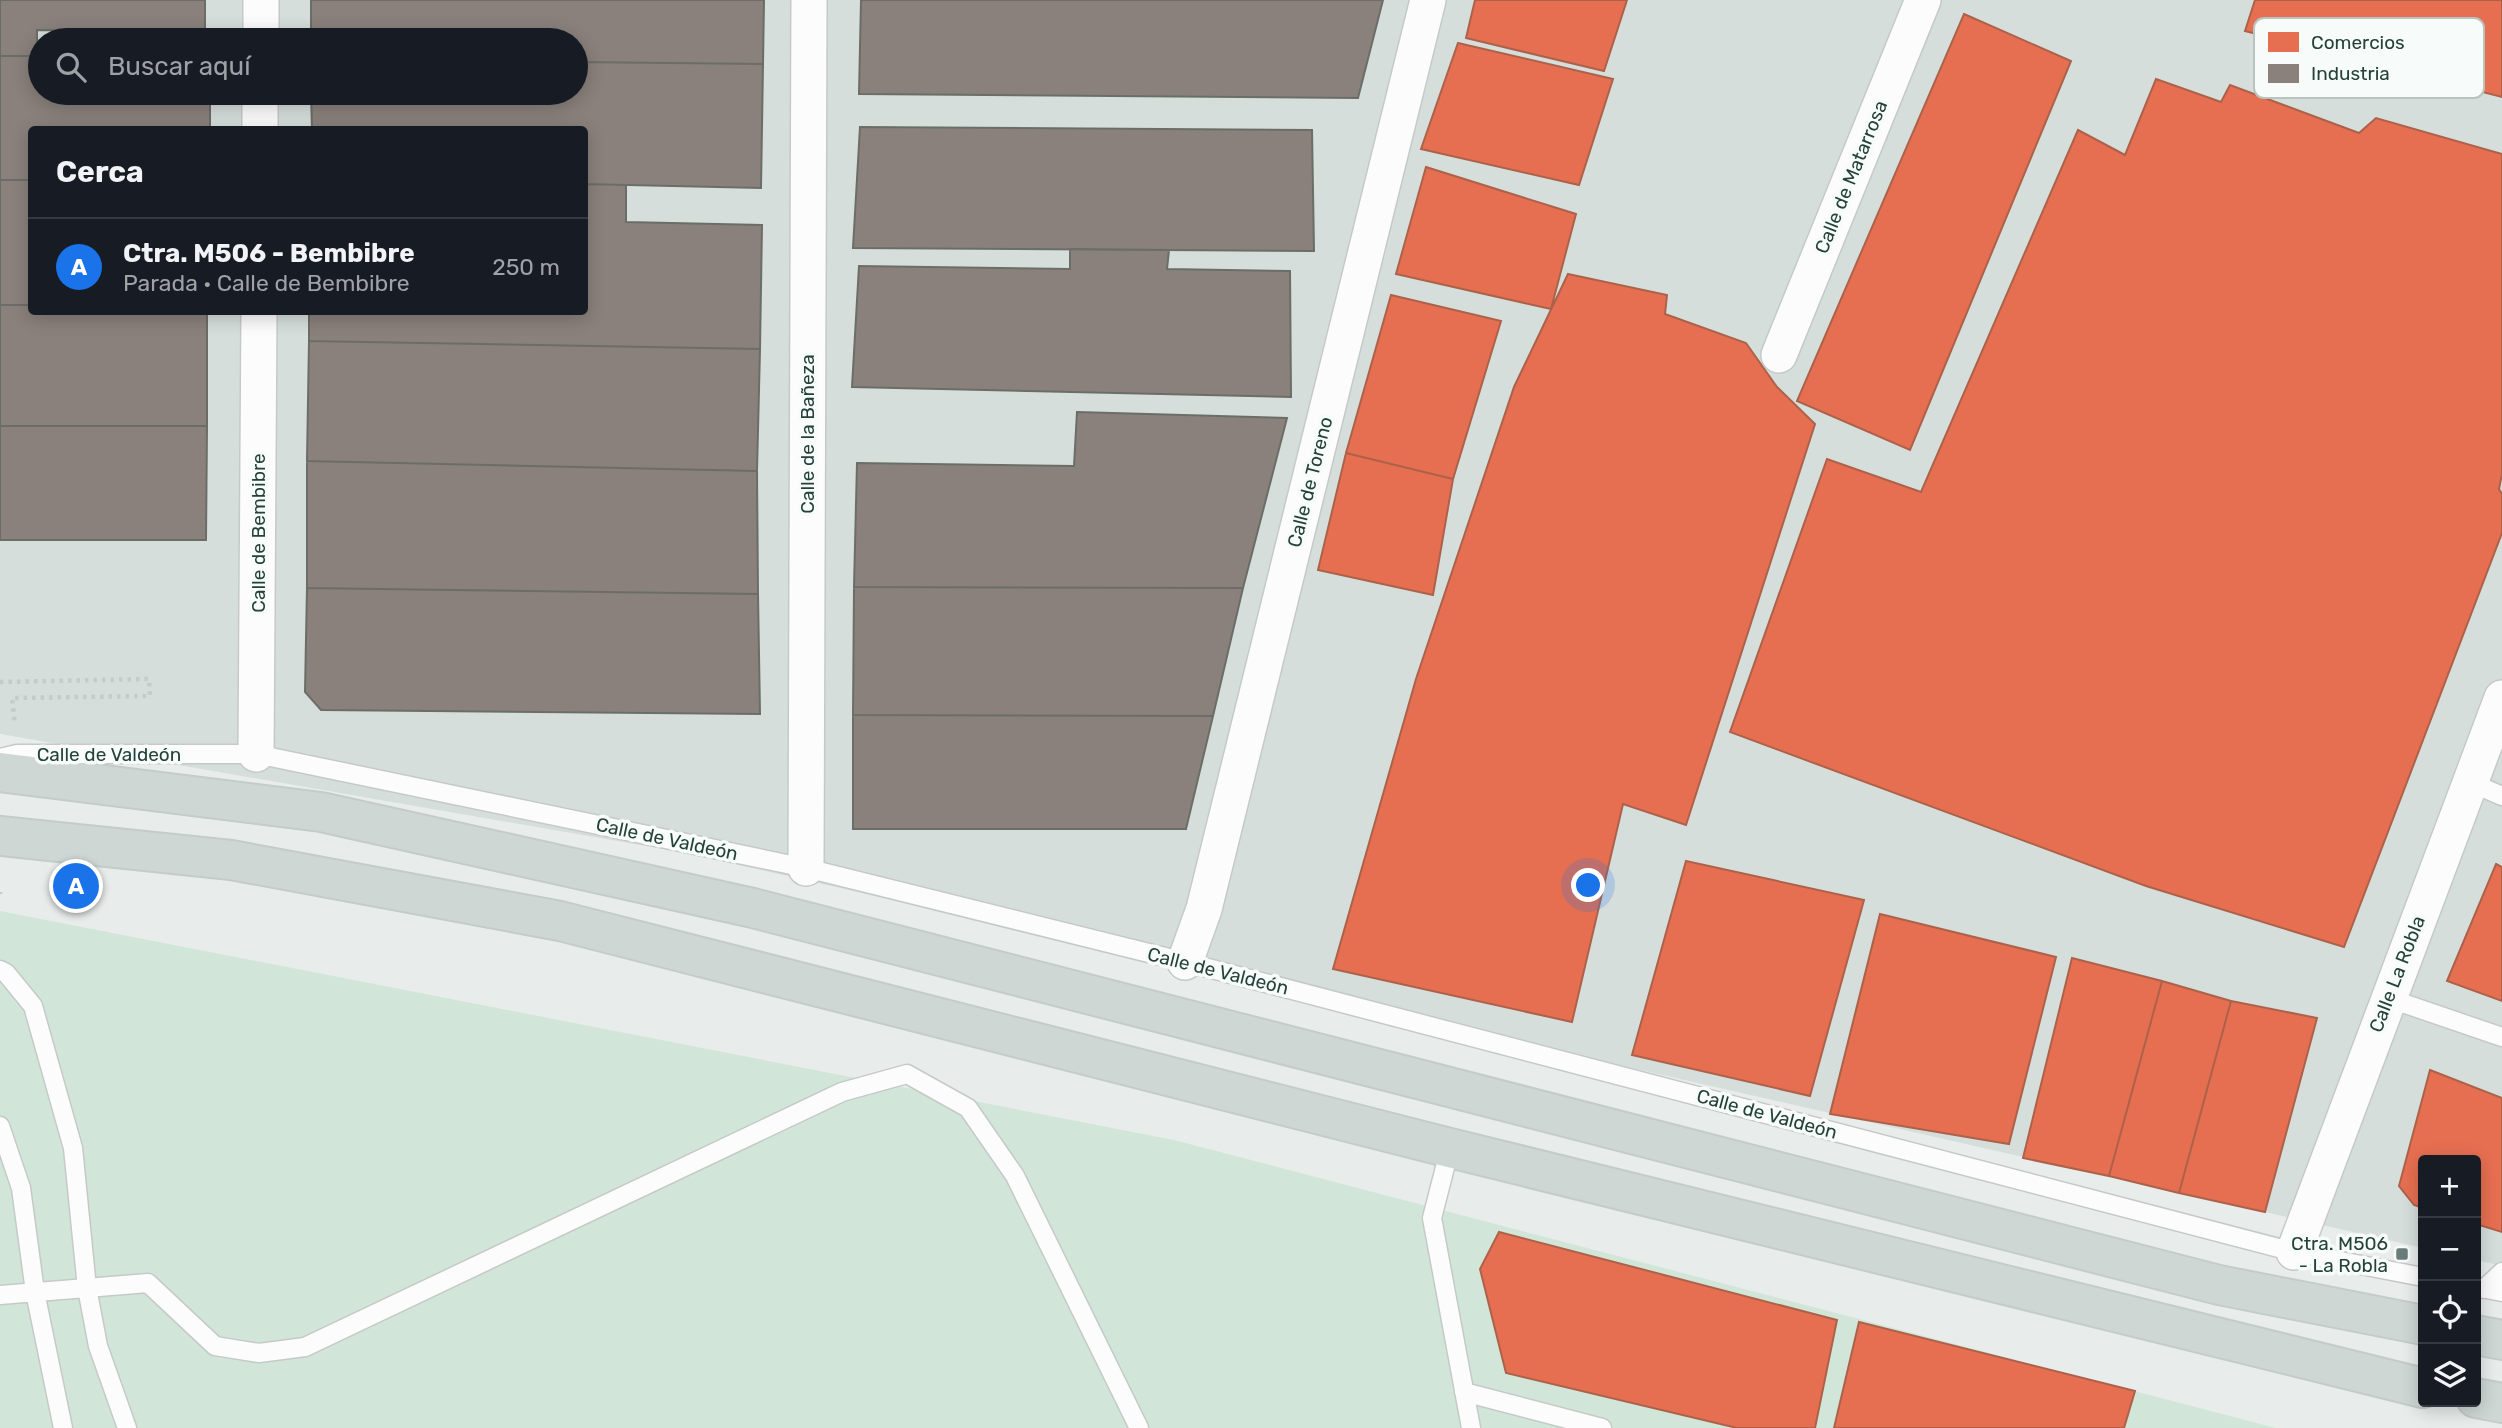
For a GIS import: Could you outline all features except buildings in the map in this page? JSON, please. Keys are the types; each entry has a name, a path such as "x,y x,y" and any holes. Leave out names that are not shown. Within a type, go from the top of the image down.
{"main road":[{"path":"6,761 321,812 753,908 2219,1285 2418,1324"},
{"path":"0,836 231,860 560,921 1450,1148 2418,1387"},
{"path":"2481,1336 2502,1340"},
{"path":"2481,1399 2502,1403"}],"street":[{"path":"261,0 261,28"},
{"name":"Calle de la Bañeza","path":"806,868 809,0"},
{"name":"Calle de Toreno","path":"1185,962 1204,909 1428,0"},
{"name":"Calle de Matarrosa","path":"1779,355 1923,0"},
{"path":"260,105 260,126"},
{"name":"Calle de Bembibre","path":"256,754 259,315"},
{"name":"Calle La Robla","path":"2294,1252 2388,998 2487,789 2502,698"}],"lane":[{"name":"Calle de Valdeón","path":"6,761 256,754 806,868 1185,962 2294,1252 2418,1276"},
{"path":"0,970 6,973 33,1006 73,1148 87,1288 98,1346 127,1428"},
{"path":"2388,998 2502,1037"},
{"path":"0,1295 148,1283 215,1346 259,1353 305,1347 842,1092 907,1074 968,1108 1015,1176 1139,1428"},
{"path":"0,1126 21,1188 35,1292 63,1428"},
{"path":"1450,1148 1432,1218 1471,1428"},
{"path":"2487,1289 2502,1272"},
{"path":"1464,1392 1602,1428"}],"path":[{"path":"0,682 149,680 150,696 12,698 6,761"}],"shaded area":[{"path":"0,0 2502,0 2502,1266 2481,1261 2481,1155 2418,1155 2418,1247 686,853 0,734"}],"green space":[{"path":"0,911 1174,1140 2276,1428 0,1428"}],"place":[{"name":"Ctra. M506 - Bembibre","path":"76,886"},
{"name":"Ctra. M506 - La Robla","path":"2402,1254"}]}
